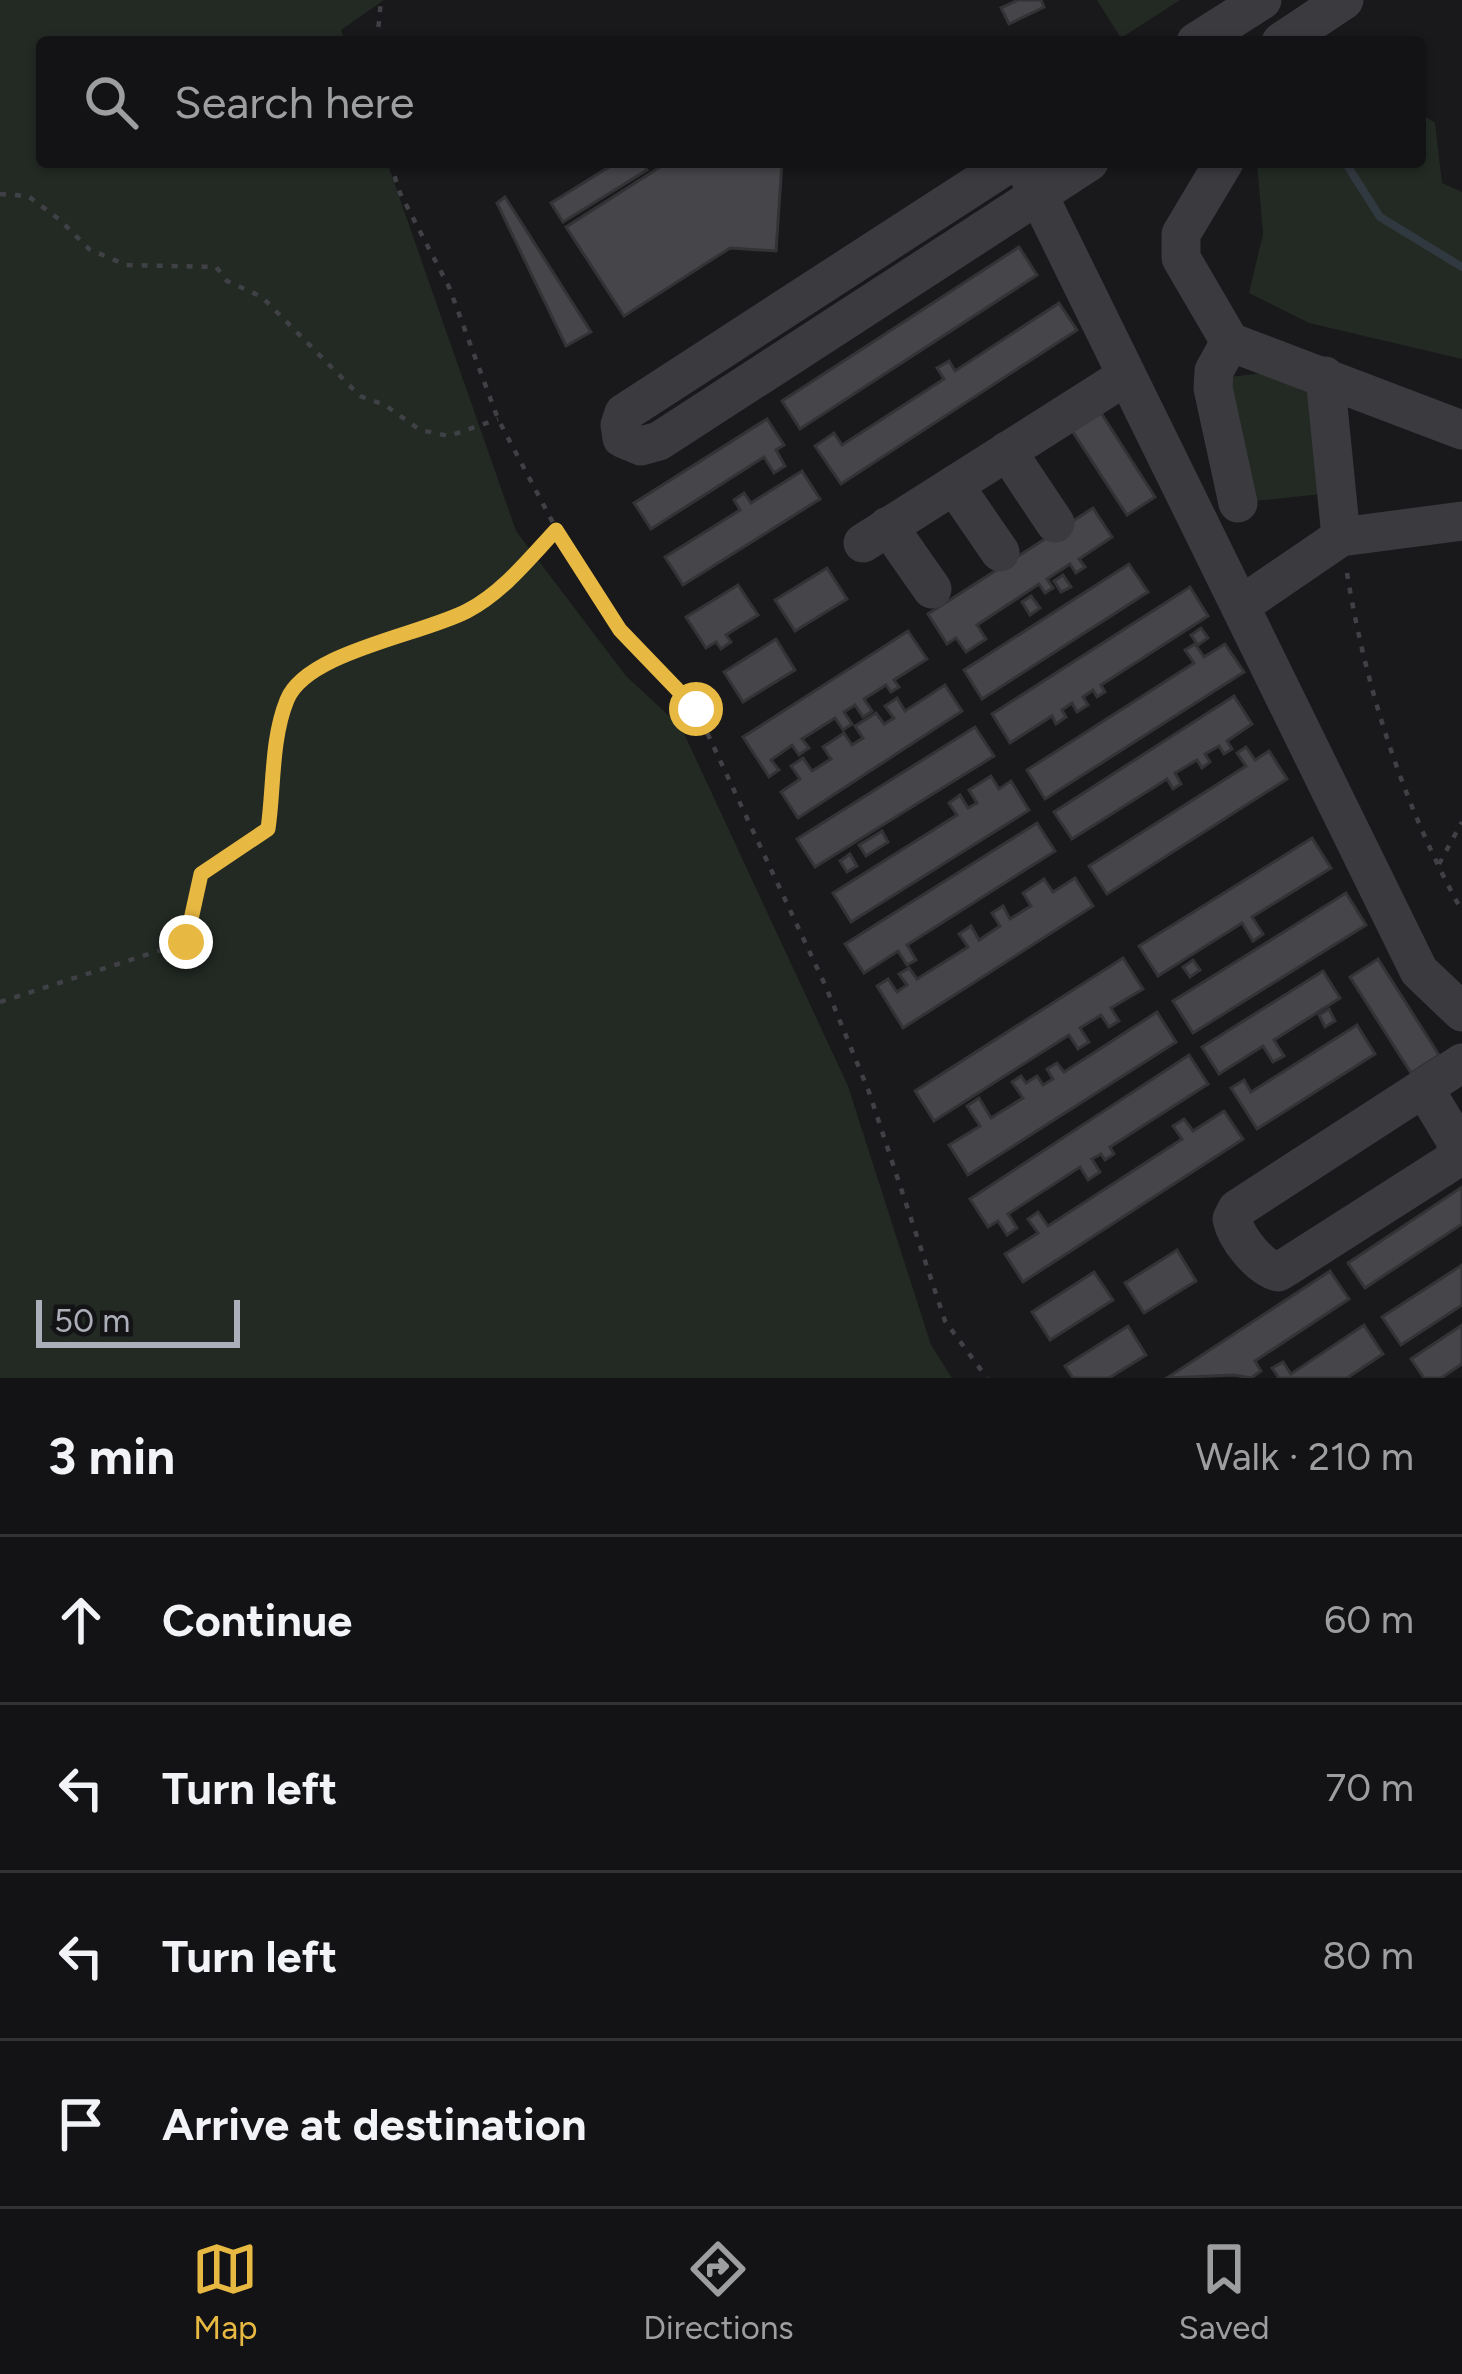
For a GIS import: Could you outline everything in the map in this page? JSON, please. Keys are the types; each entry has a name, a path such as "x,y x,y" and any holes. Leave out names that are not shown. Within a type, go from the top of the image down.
{"street":[{"path":"1205,36 1262,0"},
{"path":"1290,36 1343,0"},
{"path":"1002,168 624,412 622,438 641,446 659,441 1030,178 1067,168"},
{"path":"1220,168 1181,234 1180,258 1230,342 1462,430"},
{"path":"1030,178 1419,970 1462,1012"},
{"path":"1230,342 1214,371 1213,388 1238,502"},
{"path":"932,589 876,534 1126,376"},
{"path":"1325,376 1341,537"},
{"path":"1007,452 1055,523"},
{"path":"953,485 1000,552"},
{"path":"1240,606 1341,537 1462,521"},
{"path":"1424,1088 1457,1143 1454,1160 1288,1266 1277,1272 1267,1269 1234,1230 1237,1209 1462,1063"}],"path":[{"path":"378,36 381,0"},
{"path":"392,168 449,287 498,419 556,530 620,630 696,709 826,987 869,1092 945,1321 986,1378"},
{"path":"0,194 28,196 89,249 126,265 216,267 227,281 262,296 360,396 385,405 420,430 449,436 498,419"},
{"path":"0,1002 186,942 201,874 268,829 287,699 301,677 334,660 471,610 511,578 556,530"},
{"path":"1341,537 1357,632 1376,704 1398,771 1462,911"},
{"path":"1438,865 1462,822"}],"shaded area":[{"path":"0,0 384,0 341,30 343,36 36,36 36,168 389,168 516,531 626,676 681,727 848,1086 931,1345 952,1378 0,1378"},
{"path":"1097,0 1180,0 1124,36"},
{"path":"1426,117 1435,123 1442,183 1462,192 1462,359 1309,323 1249,293 1263,234 1258,168 1426,168"},
{"path":"1305,368 1322,494 1245,502 1229,377"}],"building":[{"path":"1018,0 1041,0 1044,7 1009,24 1001,8"},
{"path":"607,168 647,170 563,222 551,203"},
{"path":"659,168 782,168 776,251 730,248 624,316 566,227"},
{"path":"505,197 591,332 566,346 497,203"},
{"path":"1019,247 1037,275 800,429 782,401"},
{"path":"1059,303 1077,330 841,484 815,446 834,433 842,445 944,379 937,368 949,361 955,371"},
{"path":"1094,402 1155,497 1127,515 1065,420"},
{"path":"767,419 784,445 776,450 785,466 774,473 764,457 651,529 634,503"},
{"path":"802,471 820,499 683,585 665,557 740,510 734,500 744,493 751,503"},
{"path":"1093,508 1112,537 1079,559 1085,567 1076,573 1070,564 1047,579 1053,588 1045,593 1039,584 977,625 986,639 966,652 956,638 947,644 928,614"},
{"path":"1129,564 1148,592 982,699 964,670"},
{"path":"827,568 847,599 795,631 775,600"},
{"path":"1063,575 1071,587 1061,592 1054,581"},
{"path":"738,585 758,615 726,635 731,642 721,649 716,642 706,648 686,617"},
{"path":"1190,587 1208,616 1101,685 1105,692 1097,697 1093,690 1083,697 1088,705 1077,712 1072,703 1062,710 1066,717 1056,724 1052,716 1010,743 992,714"},
{"path":"1031,596 1040,608 1030,615 1022,602"},
{"path":"1201,628 1208,638 1198,645 1191,635"},
{"path":"908,631 927,659 894,680 899,687 891,692 886,685 864,699 872,711 863,717 855,705 844,712 852,724 843,730 835,718 802,739 809,748 799,755 792,745 771,760 779,770 769,777 743,737"},
{"path":"776,639 795,670 743,702 724,672"},
{"path":"1195,644 1204,657 1225,644 1244,672 1045,799 1027,770 1194,663 1185,650"},
{"path":"945,685 962,711 798,818 781,792 800,779 791,766 803,758 812,771 831,759 823,747 844,733 852,745 863,738 855,726 876,713 884,724 894,718 885,706 897,698 905,711"},
{"path":"1234,696 1252,724 1227,741 1232,749 1224,754 1219,746 1205,754 1210,762 1202,768 1197,760 1175,773 1181,784 1173,789 1167,779 1072,839 1054,812"},
{"path":"975,727 994,756 815,867 797,839"},
{"path":"1246,747 1255,760 1269,751 1287,779 1107,894 1089,866 1246,766 1237,753"},
{"path":"991,776 999,789 1011,781 1029,810 851,922 833,893 957,815 949,803 960,795 968,808 977,803 969,790"},
{"path":"1037,823 1055,851 907,945 916,960 907,965 898,951 864,973 845,944"},
{"path":"882,831 888,842 866,856 859,845"},
{"path":"1312,838 1331,868 1252,917 1263,934 1253,941 1242,923 1158,976 1139,946"},
{"path":"850,854 857,866 847,872 840,861"},
{"path":"1075,878 1093,906 903,1028 877,986 888,979 897,992 907,985 899,974 909,968 917,979 968,947 959,934 971,926 979,940 1000,926 992,913 1003,906 1010,919 1031,906 1023,893 1044,879 1053,892"},
{"path":"1346,893 1366,925 1193,1033 1173,1001"},
{"path":"1123,958 1143,989 1111,1008 1119,1021 1109,1027 1101,1015 1080,1028 1089,1042 1078,1049 1069,1035 934,1121 915,1091"},
{"path":"1378,959 1439,1055 1411,1073 1350,977"},
{"path":"1193,960 1200,970 1190,977 1183,967"},
{"path":"1323,971 1340,998 1274,1040 1284,1056 1273,1062 1263,1046 1219,1074 1202,1047"},
{"path":"1329,1009 1335,1021 1325,1027 1319,1015"},
{"path":"1157,1012 1176,1042 968,1175 949,1145 980,1126 967,1106 979,1098 991,1118 1023,1098 1012,1082 1021,1076 1026,1083 1037,1076 1043,1085 1053,1079 1047,1069 1057,1063 1064,1072"},
{"path":"1357,1025 1375,1054 1257,1129 1231,1088 1244,1080 1251,1092"},
{"path":"1189,1055 1208,1084 1110,1147 1114,1154 1105,1160 1101,1154 1092,1159 1100,1172 1088,1180 1080,1167 1008,1214 1017,1228 1007,1235 998,1221 988,1227 970,1199"},
{"path":"1224,1111 1243,1139 1023,1282 1005,1254 1038,1233 1028,1219 1038,1212 1048,1226 1182,1139 1173,1126 1184,1119 1193,1131"},
{"path":"1462,1187 1462,1224 1365,1288 1348,1263"},
{"path":"1177,1250 1196,1281 1144,1313 1125,1283"},
{"path":"1462,1265 1462,1305 1401,1345 1382,1317"},
{"path":"1330,1271 1349,1299 1255,1361 1261,1371 1251,1378 1167,1378"},
{"path":"1094,1272 1113,1300 1050,1340 1032,1312"},
{"path":"1364,1325 1383,1354 1347,1378 1279,1378 1272,1368 1283,1362 1291,1374"},
{"path":"1462,1325 1462,1364 1441,1378 1424,1378 1411,1359"},
{"path":"1128,1326 1146,1355 1109,1378 1073,1378 1065,1366"}],"waterway":[{"path":"1349,168 1380,217 1462,267"}],"route":[{"path":"186,942 201,874 268,829 287,699 301,677 334,660 471,610 511,578 556,530 620,630 696,709"}]}
